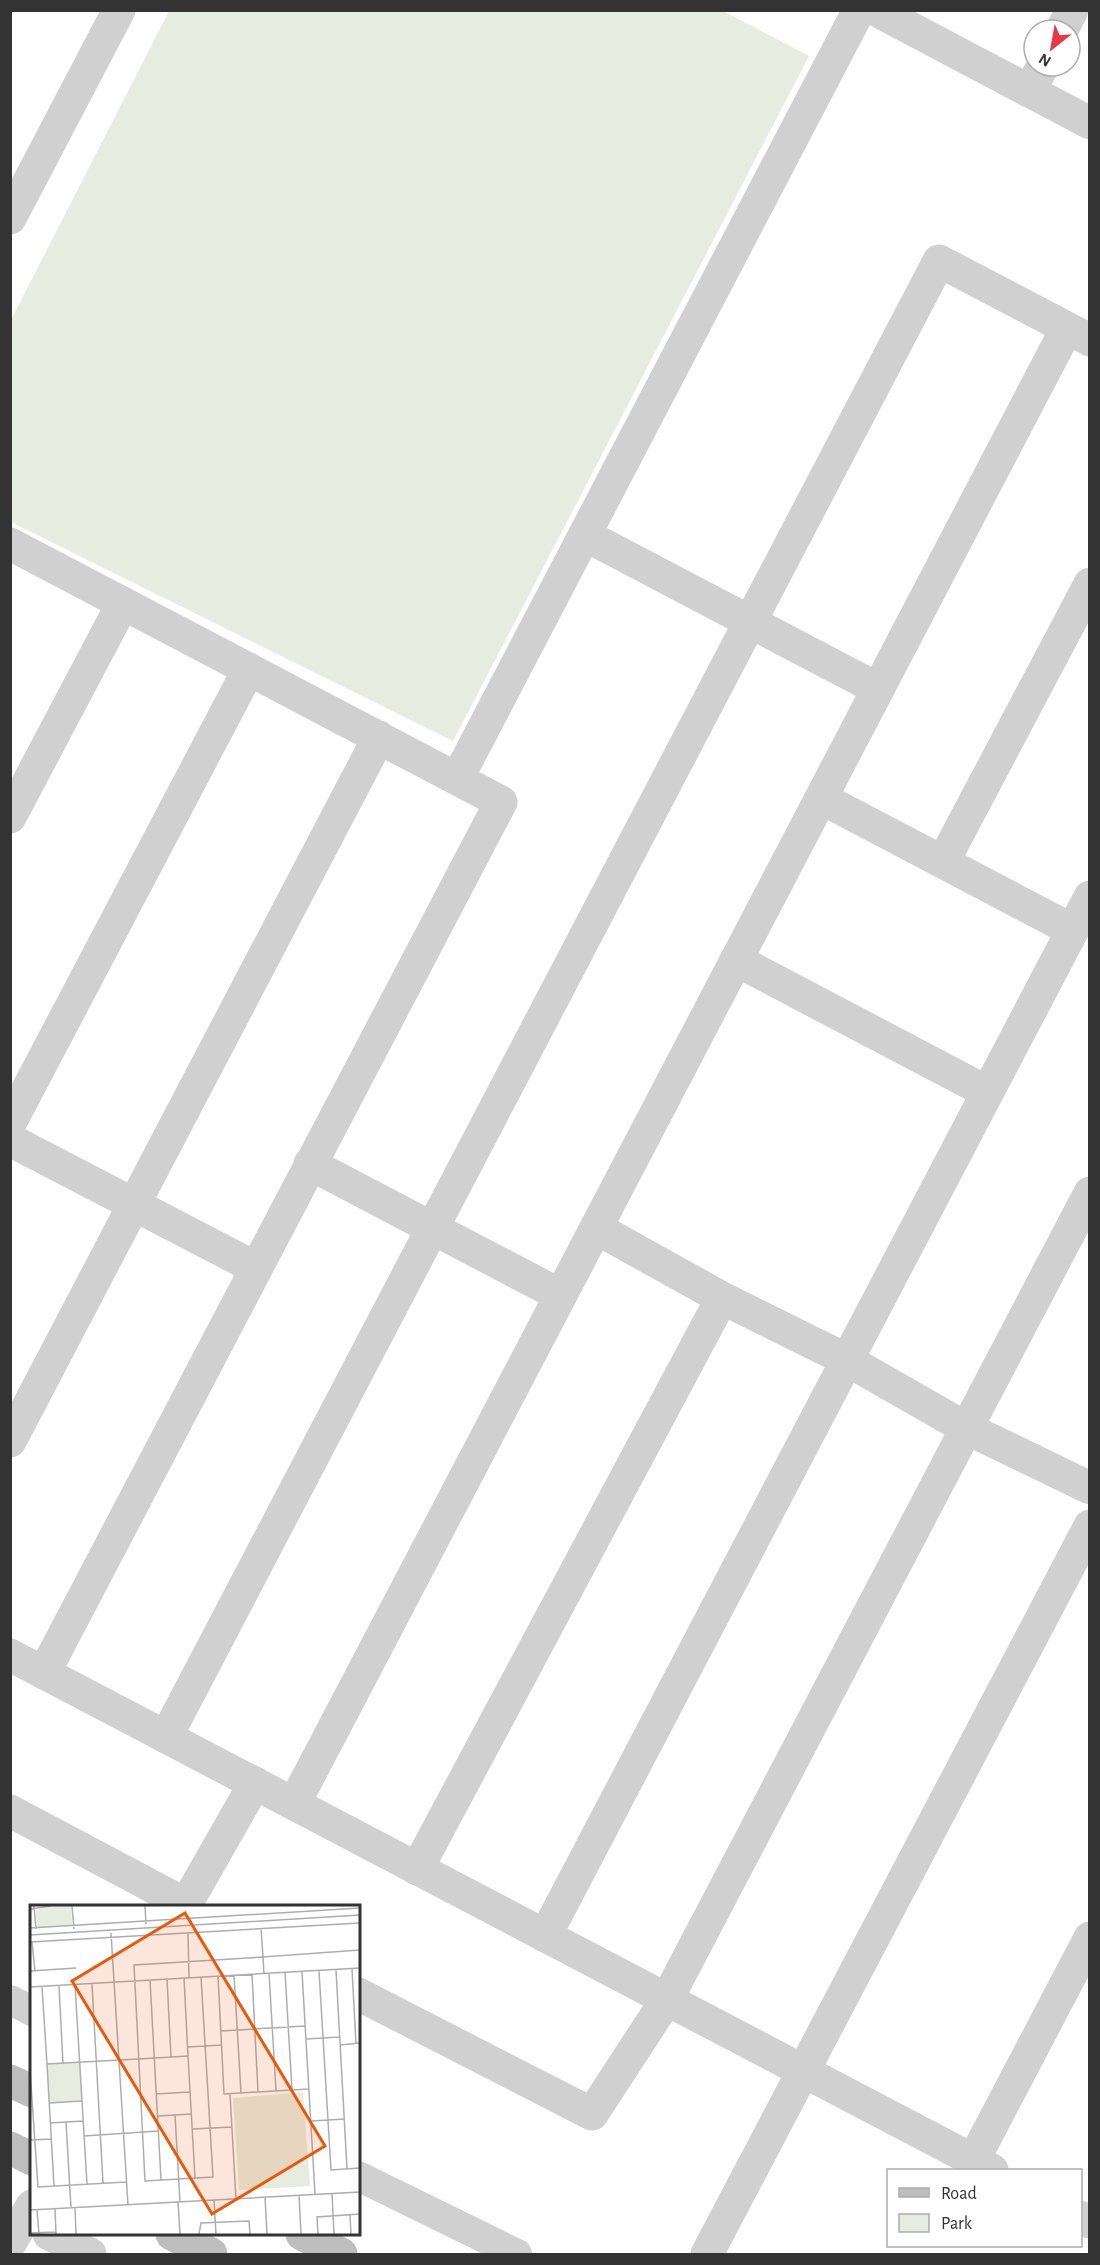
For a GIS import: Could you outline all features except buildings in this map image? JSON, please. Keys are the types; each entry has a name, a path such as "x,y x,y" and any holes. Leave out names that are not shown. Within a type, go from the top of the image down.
{"main road":[{"path":"10,2081 30,2090"},
{"path":"10,2148 30,2158"},
{"path":"174,2235 211,2254"},
{"path":"304,2235 341,2254"}],"street":[{"path":"10,218 119,10"},
{"path":"457,779 859,10"},
{"path":"876,10 1022,72"},
{"path":"1036,78 1089,123"},
{"path":"165,1737 939,261 1078,334 878,689 294,1804"},
{"path":"585,535 878,689"},
{"path":"10,544 501,802 44,1673"},
{"path":"943,862 1089,584"},
{"path":"10,817 123,603"},
{"path":"10,1123 249,669"},
{"path":"10,1441 379,737"},
{"path":"821,798 1072,930"},
{"path":"545,1936 1089,897"},
{"path":"736,960 987,1092"},
{"path":"10,1140 256,1268"},
{"path":"310,1164 560,1295"},
{"path":"360,1995 591,2114 667,1999 1089,1193"},
{"path":"596,1227 722,1298 847,1359 966,1428 1089,1488"},
{"path":"417,1869 722,1298"},
{"path":"707,2254 1089,1526"},
{"path":"10,1655 982,2165 1089,1938"},
{"path":"188,1905 255,1783"},
{"path":"10,1811 185,1905"},
{"path":"10,2000 30,2010"},
{"path":"360,2177 517,2254"},
{"path":"49,2235 90,2254"}],"green space":[{"path":"169,11 723,11 809,56 453,741 11,522 11,320"}]}
